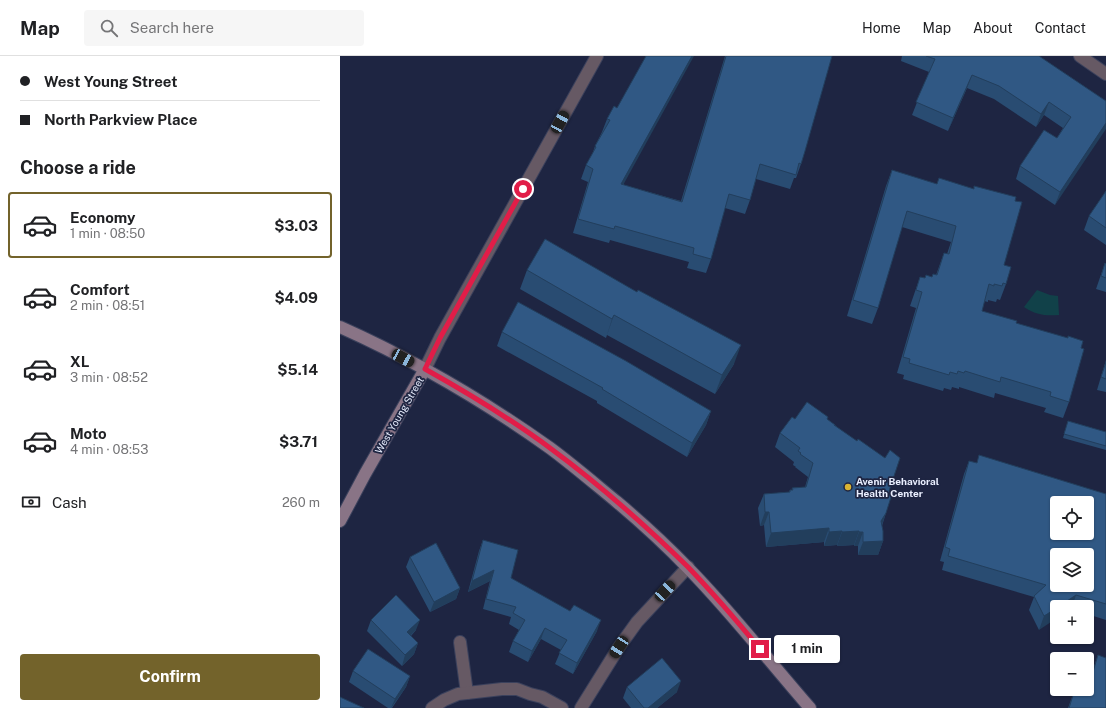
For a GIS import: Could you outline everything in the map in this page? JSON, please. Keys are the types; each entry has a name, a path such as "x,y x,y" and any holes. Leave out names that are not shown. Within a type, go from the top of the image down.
{"street":[{"name":"West Young Street","path":"340,521 597,56"},
{"path":"1080,56 1106,74"},
{"path":"340,327 425,369 504,417 550,448 595,484 641,523 688,567 719,600 810,708"},
{"path":"581,708 619,647 637,622 688,567"},
{"path":"460,642 467,692"},
{"path":"432,708 444,700 458,694 502,689 517,689 542,698 562,708"}],"shaded area":[{"path":"1037,290 1050,295 1058,296 1059,315 1041,314 1024,307"}],"building":[{"path":"646,56 692,56 621,184 682,202 726,56 832,56 805,151 801,164 799,163 796,175 760,164 750,200 729,194 711,259 693,254 694,248 615,226 614,229 578,219 593,169 586,165 610,120 607,119 614,106 617,108"},
{"path":"926,56 1039,56 1106,101 1106,123 1060,192 1020,166 1044,130 1057,138 1071,117 1049,102 1041,114 999,86 972,75 953,118 916,102 935,59"},
{"path":"892,170 937,184 939,178 974,189 974,186 1016,197 1015,201 1022,202 1004,265 1011,267 1006,284 1003,283 1002,286 994,284 994,286 989,284 982,311 1017,321 1016,323 1083,341 1081,348 1084,349 1069,402 1050,396 1051,392 1001,377 1000,382 965,371 964,373 958,371 957,374 950,372 949,375 909,363 910,359 903,357 922,292 916,290 920,277 925,278 926,275 932,277 933,274 937,275 944,253 949,254 956,226 907,211 878,308 853,300"},
{"path":"1106,191 1106,228 1089,216"},
{"path":"545,239 637,292 638,290 741,345 722,375 614,315 612,319 527,270"},
{"path":"1105,263 1106,264 1106,278 1101,276"},
{"path":"518,302 626,361 711,411 692,443 602,389 603,388 502,332"},
{"path":"1106,362 1106,379 1101,377"},
{"name":"Avenir Behavioral Health Center","path":"807,402 828,417 827,419 834,425 857,441 858,439 885,458 890,450 900,458 889,491 892,494 886,513 881,521 883,541 863,542 863,532 829,532 829,528 771,533 769,512 765,512 764,494 790,492 790,490 793,490 792,488 806,487 813,463 800,454 801,453 798,451 800,448 780,433 792,417 795,419"},
{"path":"1068,421 1106,432 1106,446 1064,434"},
{"path":"979,455 1106,494 1106,604 1076,595 1068,600 1050,600 1050,612 1044,616 1034,596 1046,585 948,556 950,549 945,547 969,461 977,463"},
{"path":"483,540 518,550 511,578 570,611 574,605 601,620 577,663 559,653 567,640 545,628 532,651 513,641 525,620 513,613 516,607 486,599 494,570 472,581"},
{"path":"436,543 460,588 434,602 410,557"},
{"path":"396,595 420,620 407,632 418,643 405,655 371,620"},
{"path":"368,649 410,676 395,699 353,671"},
{"path":"1098,655 1106,658 1106,708 1069,708 1073,696 1094,696 1094,668"},
{"path":"662,658 681,681 648,708 644,708 627,687"},
{"path":"340,697 364,708 340,708"}],"place":[{"name":"Avenir Behavioral Health Center","path":"848,487"}],"route":[{"path":"523,189 440,338 425,369 466,393 550,448 595,484 641,523 688,567 719,600 760,649"}]}
